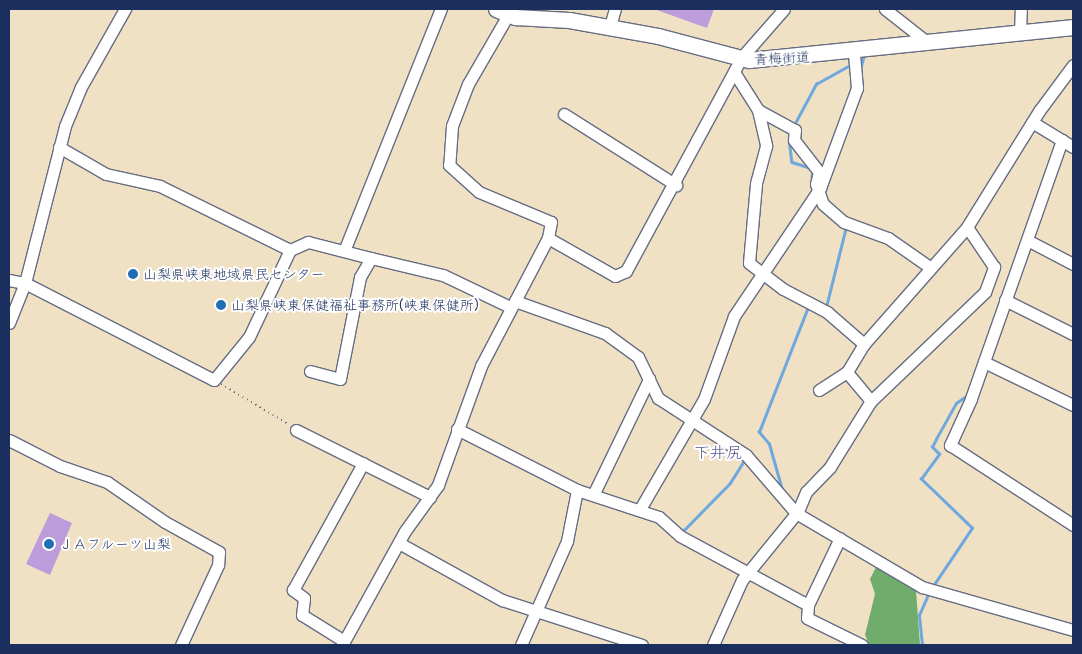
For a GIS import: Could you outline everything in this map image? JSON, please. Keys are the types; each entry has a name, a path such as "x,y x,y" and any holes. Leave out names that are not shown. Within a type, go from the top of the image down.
{"main road":[{"name":"青梅街道","path":"502,12 610,26 741,58 778,60 1073,27"}],"street":[{"path":"9,323 25,283 59,147 81,86 125,9"},
{"path":"344,251 441,9"},
{"path":"610,26 615,9"},
{"path":"548,238 620,276 676,185 741,58 784,9"},
{"path":"885,9 927,42"},
{"path":"1020,33 1021,9"},
{"path":"363,463 293,590 304,598 302,615 343,643 399,543 430,497 457,429 513,304 548,238 551,222 479,192 450,165 452,126 502,12"},
{"path":"640,509 691,418 704,399 734,316 760,274 818,191 857,88 854,51"},
{"path":"819,390 848,372 864,344 967,227 1032,122 1073,65"},
{"path":"734,72 758,110 766,146 756,184 749,263 760,274 827,312 864,344"},
{"path":"758,110 795,130 794,140 819,172 818,191 823,204 844,222 888,238 931,268"},
{"path":"564,114 676,185"},
{"path":"1032,122 1073,147"},
{"path":"1062,140 1029,241 1004,300 984,362 951,449 1073,525"},
{"path":"59,147 106,174 160,186 290,250"},
{"path":"713,645 731,598 748,573 830,467 871,401 985,292 994,267 967,227"},
{"path":"1029,241 1073,264"},
{"path":"9,280 25,283 214,380 250,336 290,250 308,242 443,275 513,304 605,333 638,357 658,398 746,455 798,508 840,538 922,588 1073,630"},
{"path":"310,371 340,379 360,277 371,258"},
{"path":"1004,300 1073,334"},
{"path":"984,362 1073,406"},
{"path":"848,372 871,401"},
{"path":"594,493 649,379"},
{"path":"457,429 577,490 594,493 640,509 748,573 808,605"},
{"path":"296,430 430,497"},
{"path":"9,440 60,466 107,482 165,522 219,552 218,565 181,645"},
{"path":"521,645 567,541 577,490"},
{"path":"840,538 808,605 807,618 862,645"},
{"path":"399,543 502,600 642,645"}],"path":[{"path":"214,380 296,430"}],"green space":[{"path":"876,567 916,591 920,645 869,644 865,635 875,594 870,579"}],"building":[{"path":"654,9 714,9 707,28"},
{"name":"ＪＡフルーツ山梨","path":"50,513 72,523 50,575 26,564"}],"waterway":[{"path":"861,66 864,55"},
{"path":"794,125 816,84 849,66"},
{"path":"789,139 792,162 813,169 812,177"},
{"path":"826,307 846,227"},
{"path":"782,490 769,444 759,432 808,307"},
{"path":"933,586 972,528 921,479 939,454 932,447 956,403 968,395"},
{"path":"683,531 730,483 745,459"},
{"path":"922,645 919,615 929,593"}],"place":[{"name":"山梨県峡東地域県民センター","path":"133,274"},
{"name":"山梨県峡東保健福祉事務所(峡東保健所)","path":"221,305"},
{"name":"ＪＡフルーツ山梨","path":"49,544"}],"district":[{"name":"下井尻","path":"718,452"}]}
